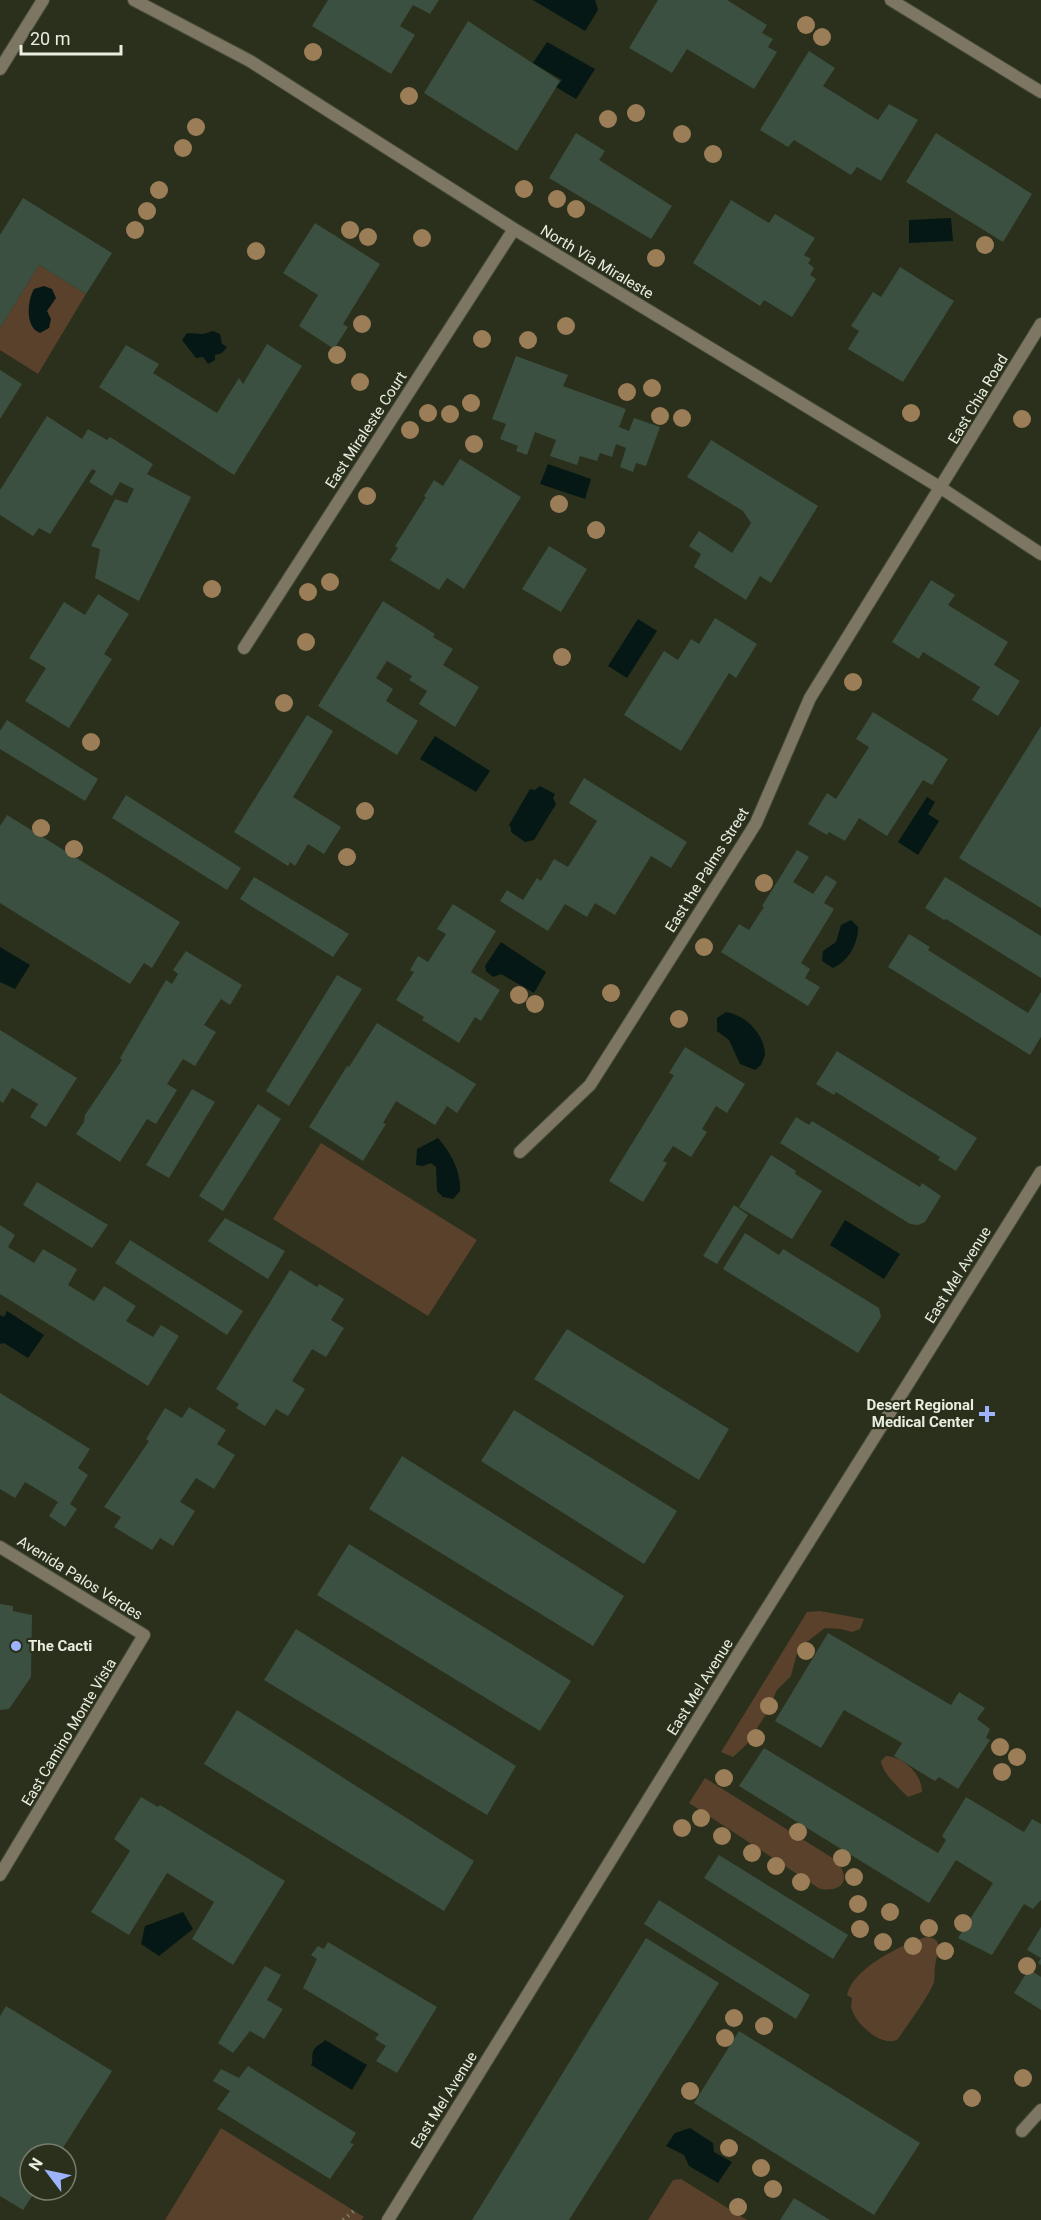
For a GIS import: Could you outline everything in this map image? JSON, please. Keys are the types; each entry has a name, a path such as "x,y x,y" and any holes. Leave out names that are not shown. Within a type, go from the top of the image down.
{"street":[{"path":"0,69 43,0"},
{"name":"North Via Miraleste","path":"134,0 250,61 514,229 941,488 1041,554"},
{"path":"891,0 1041,92"},
{"name":"East Miraleste Court","path":"244,648 514,229"},
{"name":"East Chia Road","path":"941,488 1041,324"},
{"name":"East the Palms Street","path":"520,1152 590,1085 668,962 756,823 810,698 941,488"},
{"name":"East Mel Avenue","path":"388,2220 737,1656 1041,1172"},
{"name":"Avenida Palos Verdes","path":"0,1546 144,1635"},
{"name":"East Camino Monte Vista","path":"0,1875 144,1635"},
{"path":"1022,2131 1041,2110"}],"path":[{"path":"343,2220 355,2210"}],"shaded area":[{"path":"533,0 595,0 598,10 585,31"},
{"path":"547,42 595,69 576,99 556,87 562,80 533,63"},
{"path":"951,218 953,241 909,243 909,220"},
{"path":"39,265 86,294 38,374 0,350 0,328"},
{"path":"44,286 52,289 56,298 47,311 51,319 49,328 40,333 32,326 29,307 34,289"},
{"path":"213,331 220,334 222,344 227,347 222,353 215,355 215,360 208,364 203,357 196,358 182,340 187,333 203,334"},
{"path":"548,464 591,479 585,499 540,484"},
{"path":"638,619 657,631 627,678 608,666"},
{"path":"435,736 490,771 476,792 420,759"},
{"path":"540,786 555,794 553,798 556,804 534,840 525,842 511,832 509,825 530,789 535,790"},
{"path":"927,797 935,802 928,814 939,821 918,855 898,842"},
{"path":"851,920 858,927 854,946 848,957 833,968 822,961 823,951 836,942 841,925"},
{"path":"501,942 546,972 534,993 501,974 493,977 486,971 485,966"},
{"path":"0,947 30,965 15,989 0,982"},
{"path":"726,1012 741,1017 753,1027 762,1040 765,1055 761,1065 755,1070 740,1064 729,1040 717,1031 717,1018"},
{"path":"438,1138 451,1156 459,1176 460,1191 453,1199 443,1197 437,1191 436,1167 431,1163 423,1166 416,1165 417,1149"},
{"path":"321,1143 477,1240 428,1316 273,1219"},
{"path":"845,1220 900,1254 884,1279 830,1245"},
{"path":"7,1311 44,1335 28,1358 4,1343 0,1344 0,1315 4,1317"},
{"path":"820,1611 864,1619 860,1629 852,1632 825,1628 804,1644 797,1653 791,1676 777,1690 766,1714 747,1744 733,1757 721,1752 807,1612"},
{"path":"886,1756 893,1757 911,1768 919,1779 922,1792 908,1797 900,1789 882,1766 881,1761"},
{"path":"705,1778 834,1859 843,1871 843,1882 840,1886 829,1890 820,1889 689,1803"},
{"path":"183,1912 193,1929 159,1956 141,1944 145,1926"},
{"path":"927,1937 933,1938 938,1944 932,1987 898,2039 892,2041 877,2037 863,2027 853,2013 852,1998 847,1995 851,1985 858,1976 880,1958"},
{"path":"325,2040 367,2065 352,2090 311,2065 314,2050"},
{"path":"221,2128 364,2217 361,2220 165,2220"},
{"path":"690,2128 713,2143 714,2152 732,2162 718,2183 689,2166 684,2155 666,2146 675,2133"},
{"path":"681,2179 747,2220 648,2220 673,2180"}],"building":[{"path":"328,0 439,0 430,14 413,5 400,26 415,35 391,74 312,26"},
{"path":"658,0 727,0 767,25 762,33 773,39 768,47 777,52 754,89 687,49 672,73 629,48"},
{"path":"468,21 560,81 517,151 424,93"},
{"path":"809,51 835,68 823,86 878,120 889,104 918,120 881,181 857,167 851,175 794,140 788,147 760,130"},
{"path":"576,133 605,151 599,160 672,206 651,239 549,178"},
{"path":"936,133 1032,194 1003,242 906,182"},
{"path":"23,198 112,253 86,294 39,265 0,328 0,235"},
{"path":"731,200 769,223 775,214 815,238 804,255 811,259 808,263 814,268 810,275 816,279 792,317 764,300 760,306 693,263"},
{"path":"315,223 380,264 343,324 348,327 334,349 299,326 318,295 283,273"},
{"path":"900,267 954,301 903,382 848,349 859,331 851,326 873,292 881,297"},
{"path":"267,344 302,366 234,475 99,387 126,345 159,364 153,373 217,413 239,378 243,384"},
{"path":"516,356 568,375 563,386 626,409 619,427 629,431 634,418 660,427 646,466 636,463 633,472 620,467 626,448 616,444 612,457 600,453 597,461 580,456 577,465 550,456 556,440 535,432 527,455 516,451 518,446 500,439 506,424 492,419"},
{"path":"0,370 22,384 0,419"},
{"path":"47,416 82,439 88,429 107,440 110,437 153,464 147,474 191,497 139,601 95,578 100,549 91,546 115,499 127,503 134,489 120,482 112,496 89,482 96,471 92,469 50,534 39,528 33,536 0,515 0,490"},
{"path":"711,440 818,506 771,583 760,576 746,600 694,567 701,554 689,546 699,531 732,553 751,523 743,511 687,477"},
{"path":"460,459 521,497 464,589 447,578 439,590 390,560 398,548 395,546 434,480 443,486"},
{"path":"549,546 587,569 561,612 522,589"},
{"path":"931,580 955,595 948,605 1008,642 994,665 1020,681 998,716 972,700 980,687 923,652 919,659 892,642"},
{"path":"98,594 129,614 104,654 112,659 69,728 25,701 46,668 29,658 64,602 85,615"},
{"path":"383,601 435,634 433,637 453,649 443,665 479,687 455,727 419,704 427,691 409,680 412,676 387,661 376,678 393,689 386,701 418,721 397,755 318,706"},
{"path":"715,618 757,644 736,678 729,673 681,751 624,715 664,651 678,660 691,639 699,644"},
{"path":"873,712 948,759 932,785 923,780 887,836 859,818 845,841 829,832 827,835 808,824 827,793 836,799 869,747 856,739"},
{"path":"307,715 333,731 293,797 341,827 324,854 308,844 295,866 290,862 288,866 234,832"},
{"path":"7,720 98,779 85,801 0,749 0,731"},
{"path":"1041,726 1041,908 959,858"},
{"path":"584,778 687,842 671,868 651,856 615,915 595,903 587,917 565,904 548,931 500,901 507,890 523,900 537,878 541,881 554,859 568,867 597,821 569,803"},
{"path":"126,795 241,868 227,890 112,818"},
{"path":"7,815 180,922 152,968 144,963 130,984 0,903 0,826"},
{"path":"797,850 809,857 793,882 813,894 826,875 837,882 824,903 834,909 801,963 810,969 805,978 820,987 808,1006 721,952 739,924 749,930"},
{"path":"254,877 349,934 333,957 240,899"},
{"path":"945,877 1041,936 1041,978 925,908"},
{"path":"453,904 496,931 471,972 500,990 481,1021 475,1017 459,1043 422,1020 424,1017 396,1000 414,972 410,970 418,956 428,962 446,934 437,929"},
{"path":"909,934 930,947 928,950 1028,1013 1041,992 1041,1037 1030,1055 888,967"},
{"path":"186,951 242,985 230,1005 221,999 204,1025 216,1032 195,1066 183,1059 167,1084 177,1090 156,1124 147,1119 120,1162 76,1134 84,1122 85,1115 122,1060 120,1058 166,980 172,984 178,974 173,970"},
{"path":"337,975 362,989 289,1106 266,1091"},
{"path":"377,1023 476,1084 457,1113 447,1106 435,1125 396,1101 383,1123 386,1124 363,1161 309,1127"},
{"path":"0,1030 77,1078 46,1127 30,1117 38,1104 12,1088 3,1103 0,1101"},
{"path":"685,1047 745,1084 727,1113 716,1106 702,1129 707,1132 691,1157 673,1146 663,1161 667,1163 643,1202 609,1181 674,1075 669,1073"},
{"path":"837,1051 977,1138 956,1171 938,1160 940,1157 836,1092 834,1095 816,1084"},
{"path":"192,1089 215,1102 169,1178 146,1165"},
{"path":"258,1104 281,1119 223,1211 199,1196"},
{"path":"796,1117 809,1125 812,1121 920,1187 922,1183 941,1196 925,1222 918,1225 910,1224 780,1143"},
{"path":"771,1155 822,1191 792,1239 739,1207"},
{"path":"37,1182 108,1225 92,1248 23,1205"},
{"path":"734,1205 748,1215 717,1264 703,1256"},
{"path":"225,1218 285,1251 268,1279 208,1241"},
{"path":"0,1225 15,1235 8,1247 34,1263 43,1249 77,1269 68,1285 94,1301 104,1286 136,1306 126,1321 153,1337 161,1325 179,1336 148,1386 0,1294"},
{"path":"745,1233 779,1255 783,1249 879,1308 881,1317 858,1353 723,1269"},
{"path":"130,1240 243,1311 227,1335 115,1263"},
{"path":"290,1270 317,1287 319,1284 344,1299 331,1320 344,1328 326,1357 312,1349 292,1381 305,1389 288,1416 276,1409 265,1426 236,1408 239,1404 216,1389"},
{"path":"567,1329 729,1429 699,1480 534,1379"},
{"path":"0,1393 90,1449 78,1468 88,1475 70,1504 77,1509 65,1527 49,1516 58,1502 25,1482 15,1498 0,1489"},
{"path":"189,1407 226,1430 217,1444 235,1455 214,1489 196,1478 180,1502 195,1511 173,1546 160,1538 152,1550 114,1527 121,1517 104,1507 149,1441 146,1439 165,1408 182,1418"},
{"path":"514,1410 677,1511 644,1564 481,1461"},
{"path":"402,1456 624,1596 593,1646 369,1509"},
{"path":"349,1544 571,1681 540,1731 317,1595"},
{"name":"The Cacti","path":"0,1604 13,1606 13,1611 32,1615 31,1677 9,1709 0,1710"},
{"path":"296,1629 516,1766 487,1815 264,1680"},
{"path":"828,1633 951,1705 959,1692 985,1708 977,1719 990,1729 986,1738 990,1740 958,1789 939,1777 935,1781 894,1756 902,1743 844,1710 821,1748 775,1721"},
{"path":"237,1710 474,1861 444,1911 204,1764"},
{"path":"764,1748 938,1853 946,1840 942,1836 966,1797 1024,1832 1032,1819 1041,1824 1041,1900 1033,1909 1024,1904 992,1955 958,1938 993,1883 956,1860 929,1903 739,1786"},
{"path":"141,1797 158,1807 160,1805 285,1881 233,1965 192,1939 214,1902 167,1873 129,1935 91,1912 130,1851 114,1839"},
{"path":"719,1855 848,1935 833,1959 704,1878"},
{"path":"659,1900 810,1995 796,2019 644,1924"},
{"path":"1041,1927 1041,1958 1027,1950"},
{"path":"646,1938 719,1983 569,2220 472,2220"},
{"path":"328,1942 437,2007 397,2073 376,2061 386,2046 375,2039 379,2034 303,1988 317,1959 311,1955 318,1946 324,1949"},
{"path":"265,1966 281,1975 267,2000 283,2009 264,2039 250,2031 233,2053 218,2043"},
{"path":"1029,1969 1041,1977 1041,2010 1014,1993"},
{"path":"6,2006 112,2071 67,2142 18,2142 18,2202 28,2202 23,2210 0,2196 0,2016"},
{"path":"739,2031 920,2143 874,2215 694,2103"},
{"path":"248,2066 356,2133 350,2143 354,2144 330,2179 217,2109 230,2091 213,2081 221,2069 239,2078"},
{"path":"794,2198 830,2220 780,2220"}],"place":[{"name":"Desert Regional Medical Center","path":"987,1414"},
{"name":"The Cacti","path":"16,1646"}]}
